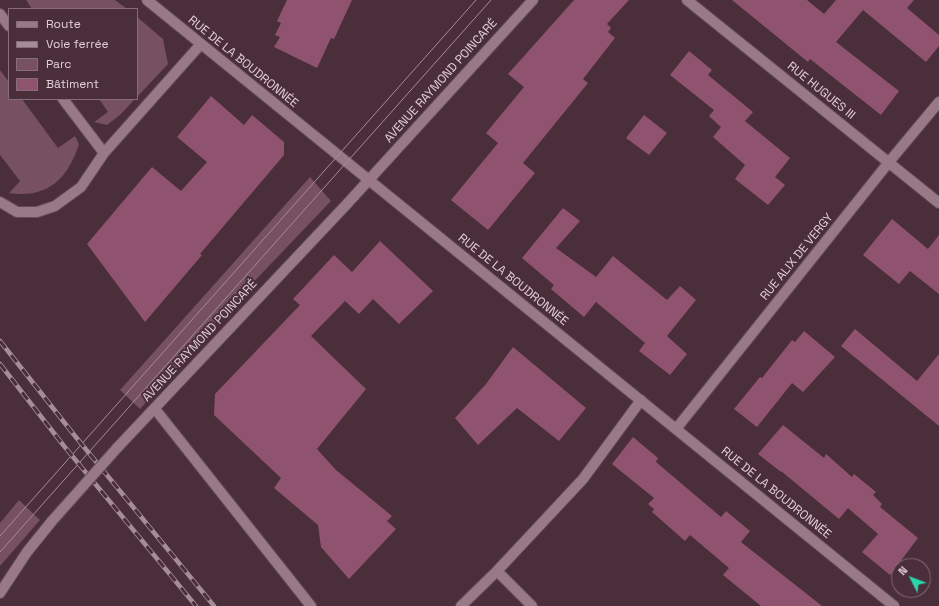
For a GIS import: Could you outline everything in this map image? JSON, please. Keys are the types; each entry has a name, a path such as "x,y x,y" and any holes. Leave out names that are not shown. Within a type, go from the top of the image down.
{"street":[{"name":"RUE DE LA BOUDRONNÉE","path":"147,0 894,606"},
{"name":"AVENUE RAYMOND POINCARÉ","path":"0,593 27,552 52,521 117,448 369,180 532,0"},
{"name":"RUE HUGUES III","path":"687,0 939,203"},
{"path":"0,14 8,25"},
{"path":"0,202 17,212 37,212 55,206 81,187 104,153 201,44"},
{"path":"64,100 104,153"},
{"name":"RUE ALIX DE VERGY","path":"676,429 889,162 939,102"},
{"path":"460,606 497,571 583,479 641,400"},
{"path":"155,409 311,606"},
{"path":"497,571 532,606"}],"green space":[{"path":"26,0 115,0 126,8 31,8"},
{"path":"138,18 163,39 168,64 138,96"},
{"path":"0,70 8,81 8,100 23,100 58,148 75,136 79,144 69,167 62,176 54,184 34,193 9,193 20,181 0,155"},
{"path":"100,100 134,100 120,115 107,125 94,122 108,112"},
{"path":"310,177 331,201 245,291 140,409 120,390"},
{"path":"19,500 40,520 0,566 0,523"}],"building":[{"path":"287,0 352,0 334,39 331,38 317,68 274,47 280,37 275,35 281,23 277,21"},
{"path":"574,0 629,0 607,24 611,28 608,32 615,38 583,79 588,83 523,163 535,173 488,230 451,200 498,143 486,133 524,87 508,74"},
{"path":"732,0 807,0 824,14 836,0 914,0 907,8 939,35 939,46 926,62 863,10 836,42 899,91 881,115 810,59 808,62"},
{"path":"689,51 712,70 708,75 753,112 745,121 790,158 775,177 785,185 768,205 735,179 745,165 713,137 721,127 709,116 714,110 670,75"},
{"path":"211,96 244,125 252,115 284,142 284,155 200,254 202,255 145,322 87,244 152,167 181,191 207,162 177,137"},
{"path":"644,115 667,133 649,155 626,138"},
{"path":"563,208 580,221 556,248 596,277 613,256 667,300 680,286 696,300 667,336 687,354 670,375 639,351 645,343 596,302 584,317 551,289 554,285 522,258"},
{"path":"892,219 928,249 939,235 939,294 910,271 899,284 863,255"},
{"path":"380,241 433,291 399,324 373,299 359,314 345,301 311,336 366,389 317,449 336,470 392,516 387,521 396,529 349,579 321,547 318,525 274,488 281,478 214,415 215,394 300,305 293,299 334,255 352,272"},
{"path":"855,329 917,381 939,354 939,426 841,346"},
{"path":"804,331 835,357 803,392 792,383 757,427 734,409 760,377 762,378 792,340 795,342"},
{"path":"513,347 586,408 559,441 517,408 478,445 455,418 486,384"},
{"path":"783,425 824,458 826,454 852,477 854,474 876,492 873,495 882,504 880,507 918,538 903,558 891,558 890,575 862,552 878,534 848,508 839,519 758,454"},
{"path":"633,437 658,458 656,462 721,517 726,511 750,531 741,542 822,606 761,606 723,575 729,568 690,535 685,541 652,512 654,509 648,504 654,498 612,464"}],"tram line":[{"path":"0,536 476,0"},
{"path":"0,552 491,0"}],"railway":[{"path":"0,341 75,436 214,606"},
{"path":"0,364 64,446 196,606"}]}
